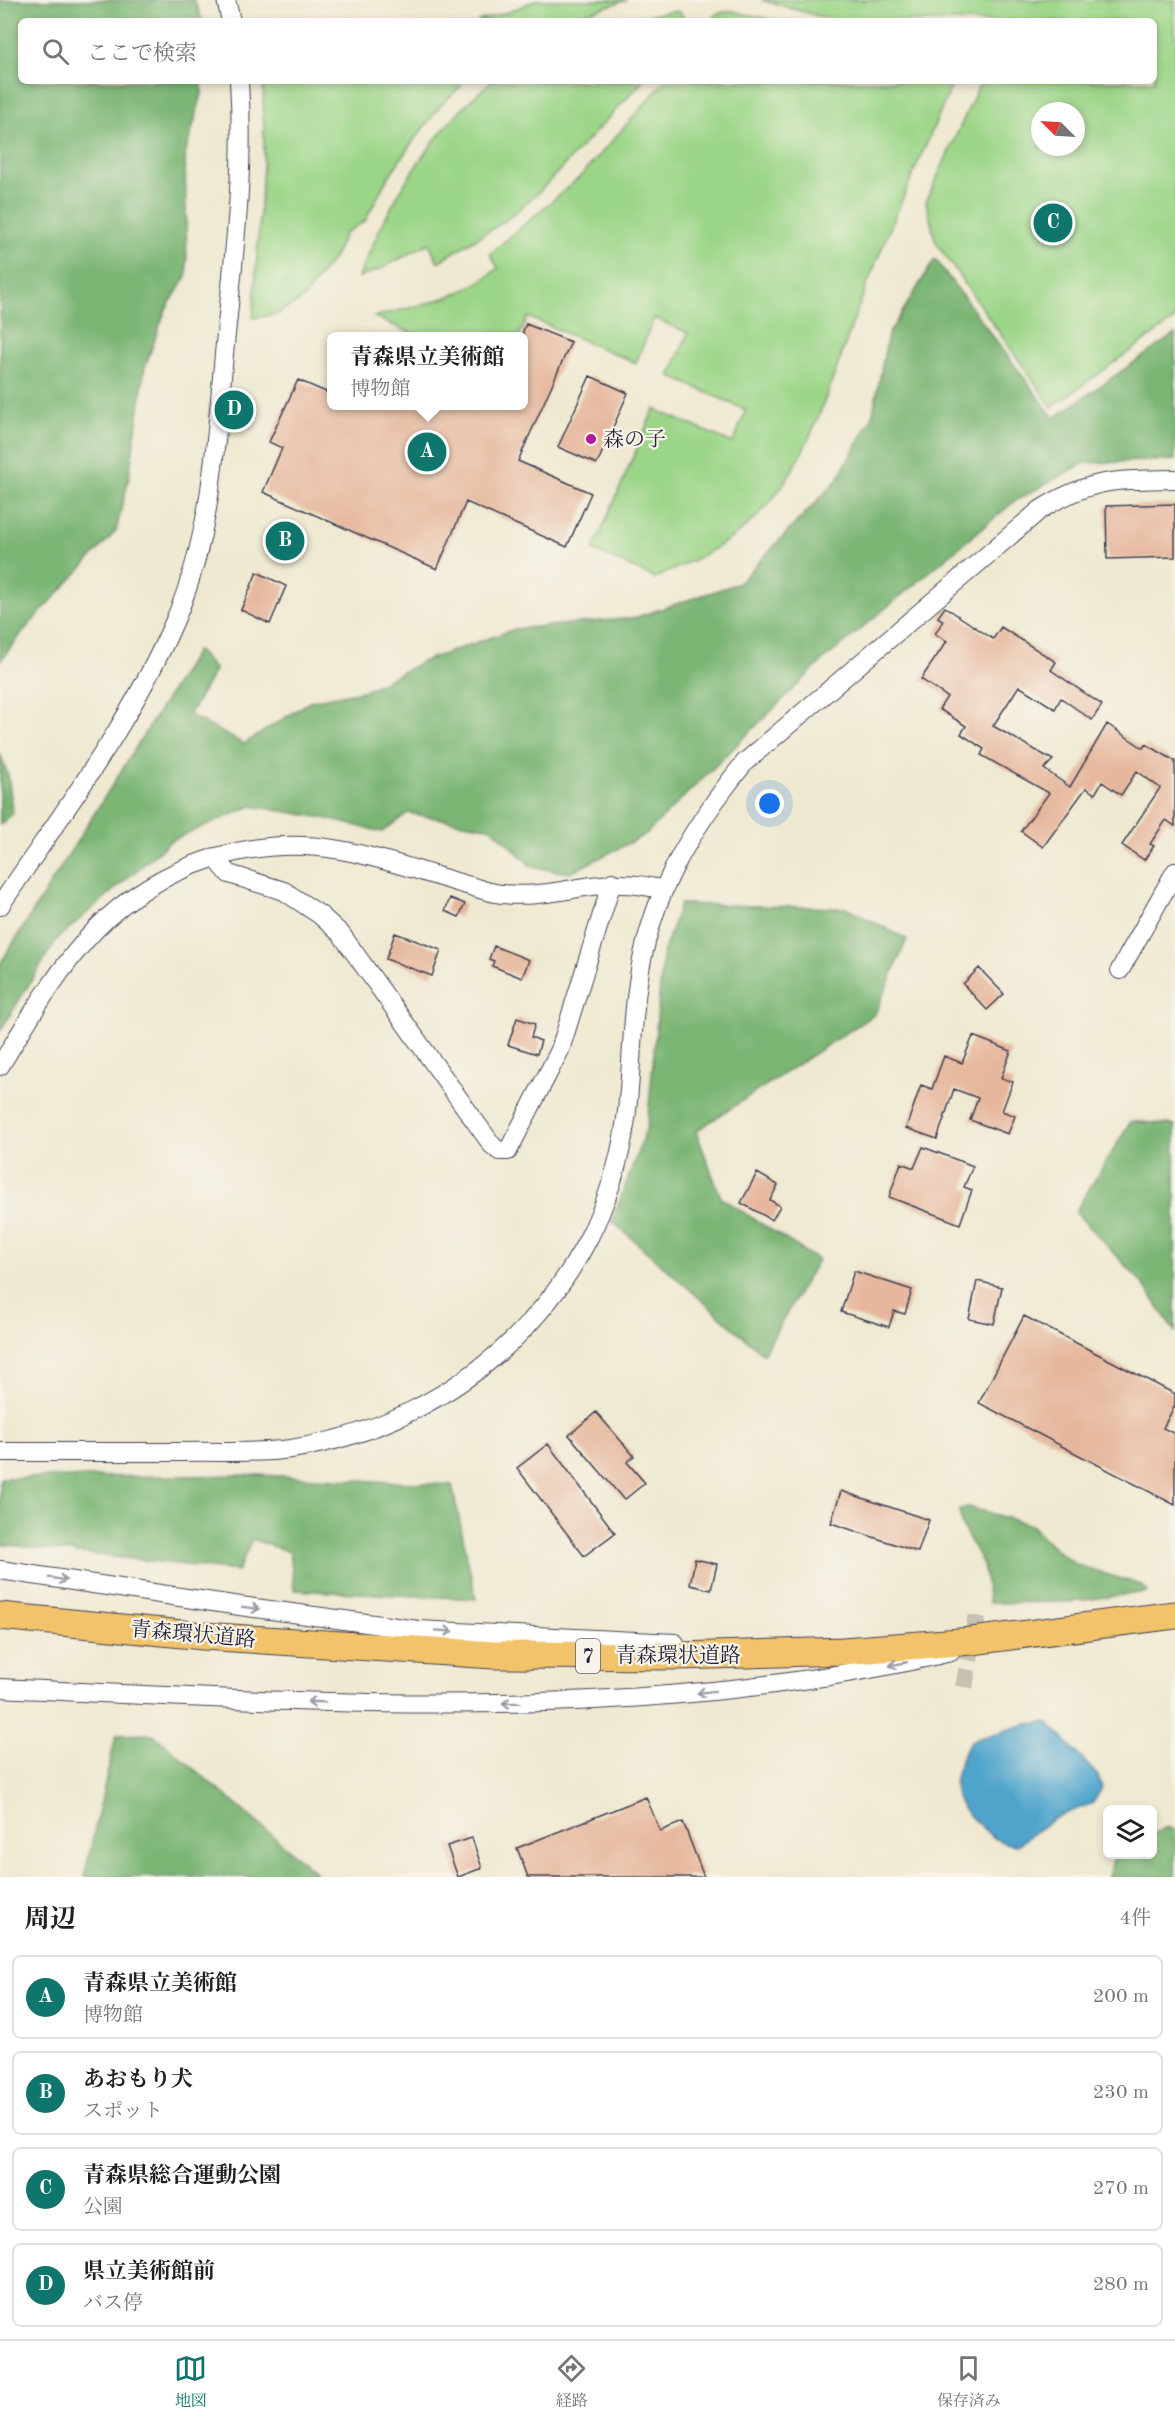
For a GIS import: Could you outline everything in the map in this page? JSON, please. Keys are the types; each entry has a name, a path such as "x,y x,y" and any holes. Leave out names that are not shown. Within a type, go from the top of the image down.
{"highway":[{"name":"青森環状道路","path":"0,1616 203,1636 494,1655 731,1655 843,1651 1017,1637 1175,1615"}],"street":[{"path":"226,0 230,18"},
{"path":"0,906 132,706 177,617 194,564 206,514 213,469 236,231 242,146 239,84"},
{"path":"0,1452 288,1450 352,1437 412,1413 462,1382 500,1352 552,1299 585,1245 604,1200 626,1120 638,983 648,933 663,890 684,845 711,804 745,762 1040,510 1066,494 1091,484 1175,479"},
{"path":"0,1066 50,987 96,929 140,892 235,850 303,846 341,850 501,894 541,894 612,882 639,883 663,890"},
{"path":"215,857 229,874 284,891 320,915 341,934 492,1145 499,1151 508,1151 560,1050 612,882"},
{"path":"1120,970 1175,872"},
{"path":"0,1570 240,1606 418,1629 670,1643 880,1637 972,1641"},
{"path":"0,1688 391,1705 550,1702 696,1694 848,1674 1017,1637"}],"green space":[{"path":"0,0 194,0 202,18 18,18 18,84 202,84 202,94 185,155 187,275 165,311 145,367 129,477 116,531 27,627 0,661"},
{"path":"536,0 627,0 570,18 487,18"},
{"path":"761,0 1175,0 1175,319 1052,407 936,243 926,202 980,84 1157,84 1157,18 825,18"},
{"path":"673,11 680,12 683,18 630,18"},
{"path":"733,11 764,18 713,18 718,13"},
{"path":"263,84 461,84 440,106 411,144 387,179 365,221 345,233 334,257 303,299 277,314 253,318 264,150"},
{"path":"489,84 640,84 540,191 505,221 438,262 429,243 381,269 359,277 384,222 413,170 430,146 469,101"},
{"path":"662,84 953,84 882,247 832,383 797,462 765,508 741,531 700,557 655,578 593,550 654,409 733,443 746,410 670,376 688,333 654,318 636,363 528,317 521,332 409,332 374,317 439,300 485,279 498,268 490,254 580,177"},
{"path":"935,259 1054,418 1175,334 1175,460 1084,463 1015,501 821,662 645,835 570,873 532,867 492,828 408,813 382,832 324,818 252,806 172,840 57,939 0,1031 0,964 197,650 215,670 189,715 244,744 311,701 367,690 424,661 515,629 634,618 739,583 836,481 872,418 888,335"},
{"path":"0,754 8,775 13,813 0,825"},
{"path":"680,904 846,908 907,939 875,1014 696,1131 721,1198 818,1260 763,1354 612,1221 647,1127 663,954"},
{"path":"1131,1121 1175,1125 1175,1332 1144,1285 1075,1212"},
{"path":"259,1475 452,1485 476,1599 294,1590 290,1552 252,1539 238,1571 0,1544 0,1478"},
{"path":"968,1507 1031,1525 1051,1546 1077,1565 1141,1585 1147,1592 1068,1602 989,1603 983,1564 962,1526 959,1509"},
{"path":"153,1734 321,1877 84,1877 116,1735"},
{"path":"1167,1827 1175,1830 1175,1877 1109,1877 1113,1859 1157,1859 1157,1832"}],"water":[{"path":"1048,1722 1098,1776 1102,1788 1093,1803 1055,1818 1017,1845 999,1841 977,1823 959,1803 954,1785 959,1765 970,1741 1026,1724"}],"building":[{"path":"526,324 571,342 518,461 591,493 567,547 466,502 437,569 263,492 282,448 269,442 298,380 327,392 327,410 528,410 528,332 523,331"},
{"path":"590,376 628,393 597,464 558,447"},
{"path":"1175,504 1175,557 1107,559 1106,506"},
{"path":"257,572 286,586 270,624 241,610"},
{"path":"945,607 993,639 1001,627 1056,662 1051,670 1102,705 1092,720 1061,698 1055,709 1019,686 993,726 1053,760 1044,769 1070,787 1107,724 1143,748 1146,744 1175,761 1175,826 1166,820 1150,844 1154,846 1144,860 1122,845 1160,788 1137,771 1121,795 1102,782 1095,794 1086,788 1043,847 1021,831 1049,793 981,755 984,749 961,734 966,726 939,709 947,697 921,679 947,641 935,634 943,621 938,617"},
{"path":"450,898 465,904 459,917 445,911"},
{"path":"395,933 441,950 432,976 386,959"},
{"path":"494,946 529,960 522,978 492,966 494,961 489,959"},
{"path":"979,968 1004,994 987,1010 963,984"},
{"path":"517,1018 535,1024 531,1037 541,1041 537,1054 508,1045"},
{"path":"973,1036 1011,1051 1001,1078 1013,1082 1002,1111 1015,1116 1008,1134 970,1120 978,1098 954,1089 937,1139 906,1128 921,1085 932,1089 944,1056 962,1063"},
{"path":"923,1147 973,1166 964,1187 972,1190 960,1224 889,1197 901,1163 914,1168"},
{"path":"757,1173 778,1185 770,1200 780,1206 772,1220 741,1203"},
{"path":"854,1271 912,1290 905,1314 894,1311 889,1327 841,1312"},
{"path":"977,1281 1002,1287 994,1324 969,1319"},
{"path":"1024,1316 1175,1394 1175,1405 1163,1428 1175,1434 1175,1505 979,1403"},
{"path":"596,1412 634,1456 627,1462 645,1483 624,1500 569,1435"},
{"path":"548,1444 615,1533 584,1556 517,1468"},
{"path":"841,1491 929,1520 918,1552 831,1523"},
{"path":"695,1559 717,1564 711,1590 690,1585"},
{"path":"646,1797 660,1831 683,1822 704,1877 528,1877 517,1848"},
{"path":"472,1838 482,1868 458,1877 447,1846"}],"tunnel":[{"path":"964,1687 978,1610"}],"place":[{"name":"青森県総合運動公園","path":"1053,223"},
{"name":"県立美術館前","path":"234,410"},
{"name":"森の子","path":"591,439"},
{"name":"青森県立美術館","path":"427,452"},
{"name":"あおもり犬","path":"285,541"}]}
